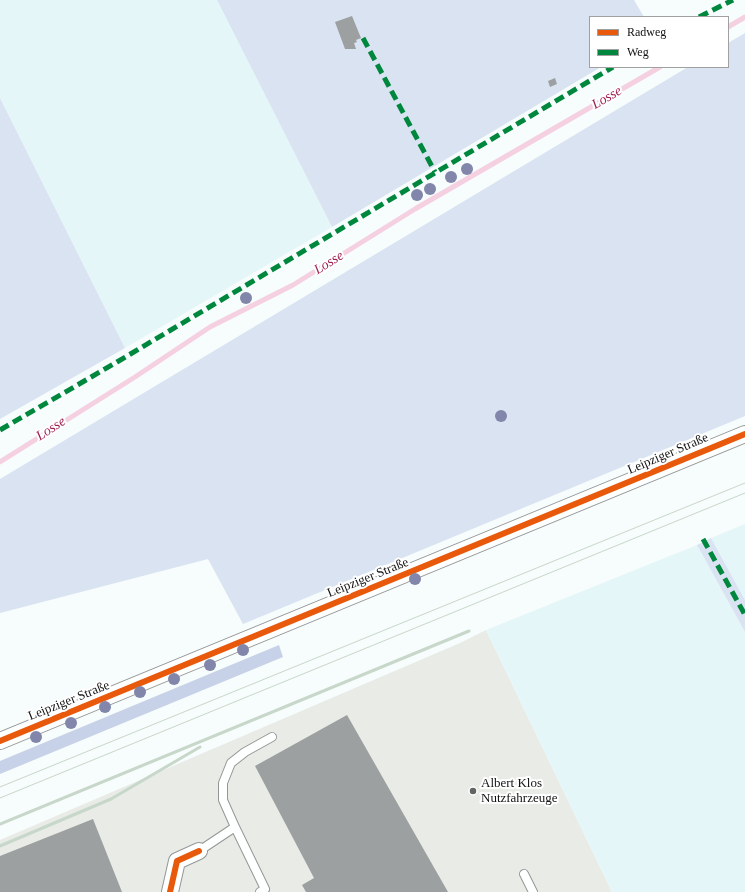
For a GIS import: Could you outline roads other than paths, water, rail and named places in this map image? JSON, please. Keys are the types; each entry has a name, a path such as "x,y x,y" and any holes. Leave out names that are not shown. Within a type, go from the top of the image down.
{"street":[{"name":"Leipziger Straße","path":"0,741 745,434"},
{"path":"170,892 177,861 199,851"}],"lane":[{"path":"260,892 265,889 234,827 223,800 223,783 230,763 245,752 272,737"},
{"path":"199,851 234,827"},
{"path":"524,874 533,892"}],"waterway":[{"name":"Losse","path":"729,26 745,17"},
{"name":"Losse","path":"0,462 135,377 210,327 293,285 415,209 658,68"}],"tram line":[{"path":"0,787 745,483"},
{"path":"0,798 745,493"}],"railway":[{"path":"0,824 469,631"},
{"path":"0,846 111,799 200,747"}],"place":[{"name":"Albert Klos Nutzfahrzeuge","path":"473,791"}]}
